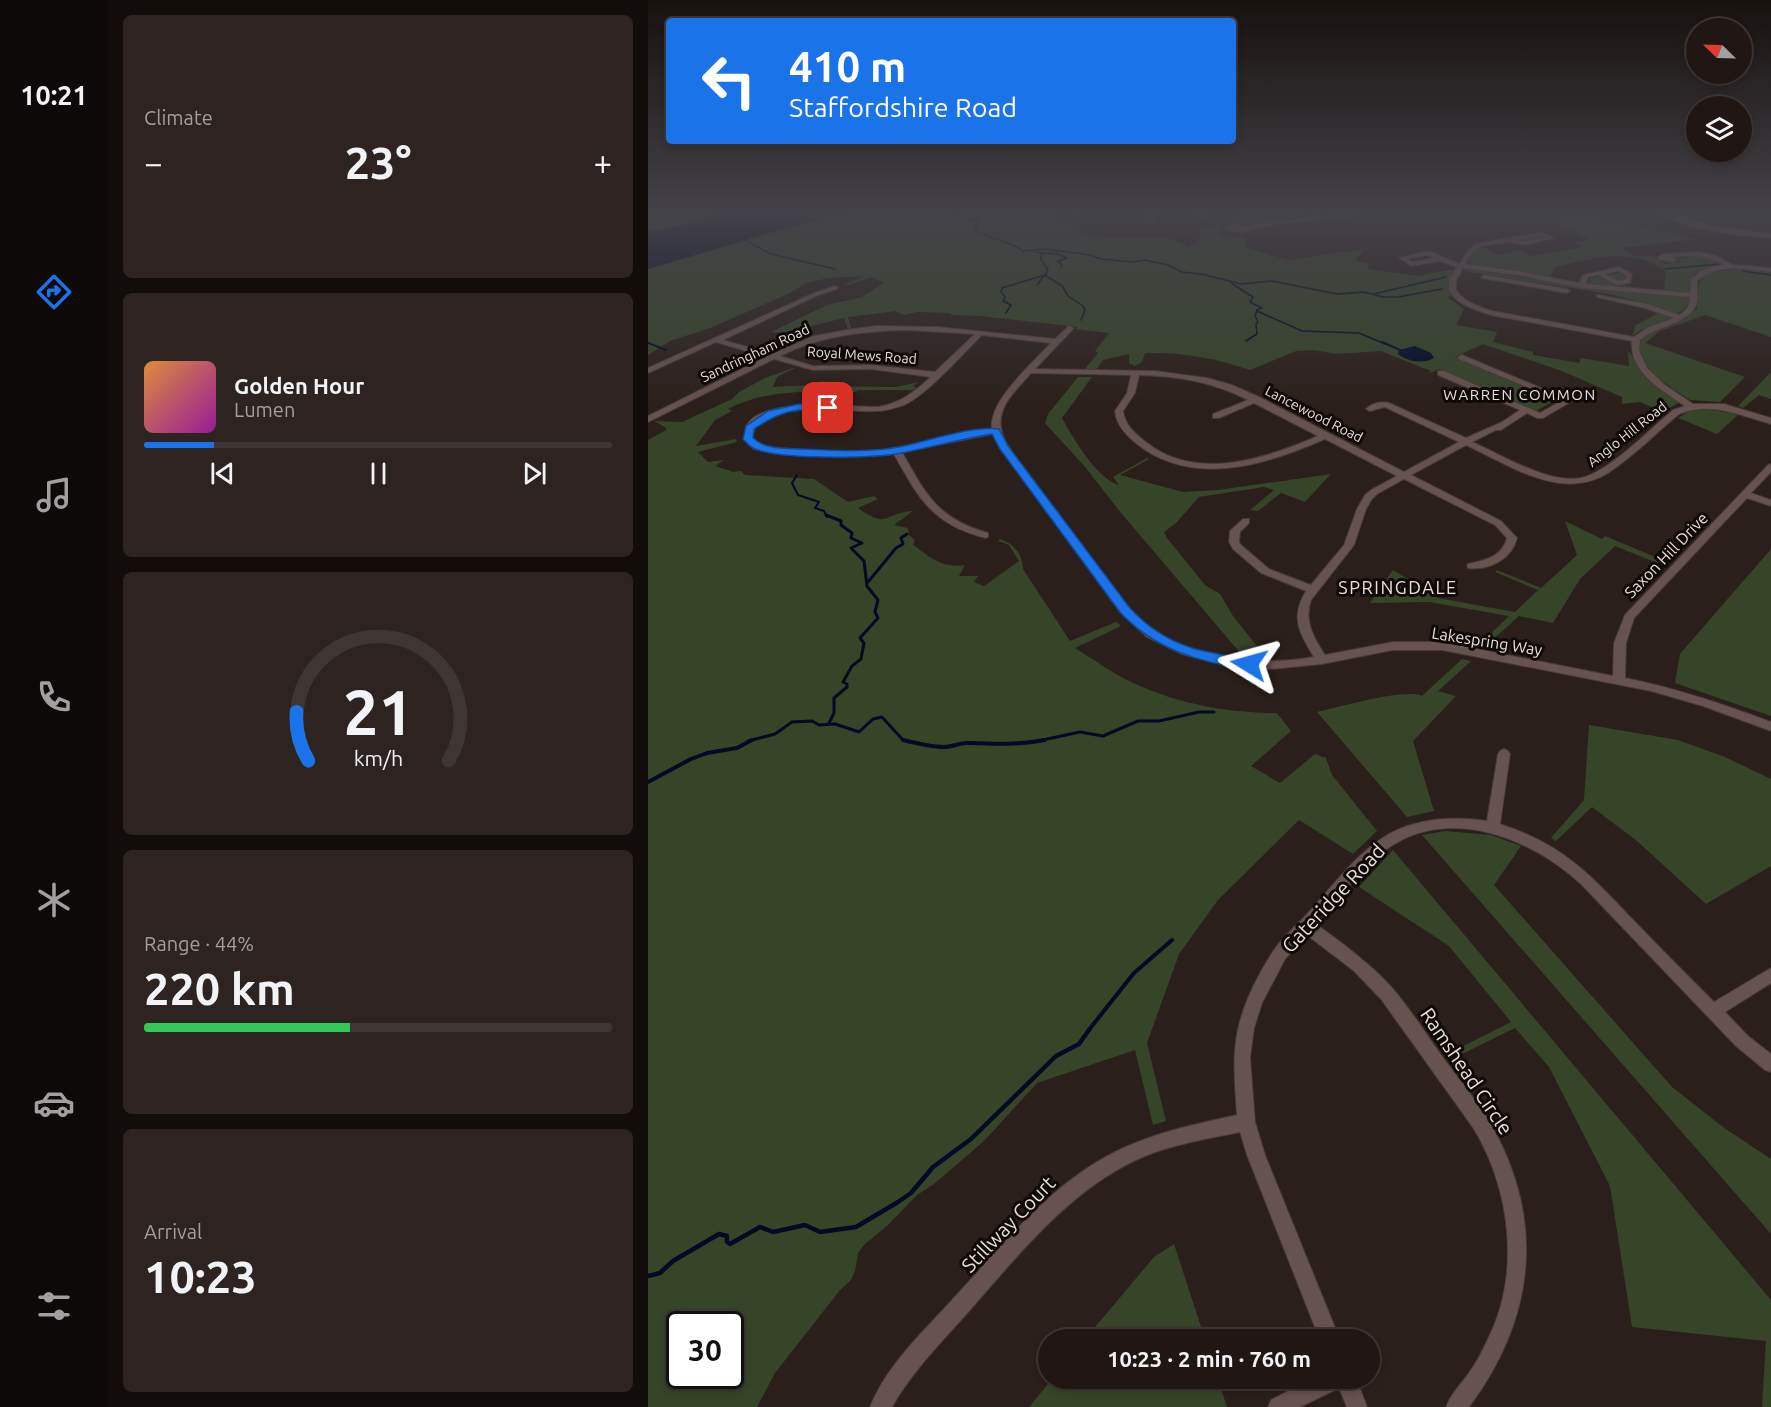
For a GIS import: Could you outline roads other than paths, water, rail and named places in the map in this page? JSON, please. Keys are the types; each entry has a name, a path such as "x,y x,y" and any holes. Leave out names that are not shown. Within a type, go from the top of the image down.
{"street":[{"path":"1456,276 1452,284 1455,294 1481,310 1636,339"},
{"path":"1495,276 1624,300 1679,317"},
{"path":"1531,276 1582,286 1694,295"},
{"path":"1582,286 1586,276"},
{"path":"1691,406 1661,385 1643,368 1635,353 1636,339 1645,331 1679,317 1691,309 1694,280 1698,276"},
{"name":"Sandringham Road","path":"648,371 814,295 835,288"},
{"name":"Sandringham Road","path":"648,419 773,357 815,339 863,329 897,328 980,333 1057,342"},
{"path":"980,333 912,398 897,405 864,410 811,406 791,408 762,418 750,428 748,433 750,443 773,451 843,455 897,451 964,435 995,431 996,416 1000,406 1069,328"},
{"name":"Royal Mews Road","path":"716,340 813,368 871,367 937,375"},
{"path":"1441,373 1540,416 1568,401 1462,357"},
{"name":"Lancewood Road","path":"1031,371 1071,374 1176,373 1204,379 1256,399 1498,523 1509,533 1512,543 1501,556 1483,565 1472,566"},
{"path":"1136,372 1134,387 1119,411 1120,420 1143,446 1160,457 1198,465 1236,464 1284,454 1327,435"},
{"path":"1216,416 1256,399"},
{"name":"Anglo Hill Road","path":"1370,409 1378,405 1386,405 1541,476 1581,482 1599,476 1676,412 1691,406 1723,407 1771,421"},
{"path":"1322,660 1302,626 1302,606 1312,589 1350,544 1364,501 1374,492 1467,442 1477,440 1526,410"},
{"name":"Lakespring Way","path":"995,431 1004,447 1124,610 1151,634 1186,651 1224,661 1272,665 1322,660 1393,646 1434,646 1619,680 1707,702 1771,727"},
{"path":"897,451 933,510 958,527 985,535"},
{"name":"Saxon Hill Drive","path":"1619,680 1620,643 1629,617 1771,467"},
{"path":"1745,494 1771,503"},
{"path":"1246,520 1233,536 1237,547 1250,559 1276,576 1312,589"},
{"path":"1493,827 1504,754"},
{"name":"Gateridge Road","path":"1326,1329 1256,1155 1246,1122 1242,1058 1246,1028 1255,1001 1280,954 1373,852 1403,832 1440,822 1459,822 1493,827 1530,840 1568,864 1742,1041 1771,1064"},
{"name":"Ramshead Circle","path":"1307,926 1342,951 1387,995 1472,1112 1491,1143 1506,1180 1516,1219 1518,1263 1511,1307 1497,1347 1476,1383 1456,1407"},
{"path":"1713,1011 1771,975"},
{"name":"Stillway Court","path":"880,1407 890,1388 1015,1245 1049,1210 1080,1184 1117,1161 1147,1147 1177,1137 1246,1122"},
{"path":"1278,1407 1315,1389"},
{"path":"1350,1389 1357,1407"}],"water":[{"path":"1415,346 1431,353 1434,358 1416,361 1398,354 1399,350"}],"waterway":[{"path":"1006,313 1011,305 1003,301 1005,297 1001,292 1002,288 1043,276"},
{"path":"1037,285 1044,276"},
{"path":"1046,276 1062,286 1068,296 1083,306 1085,310 1081,320"},
{"path":"1208,276 1241,284 1272,281 1337,294 1364,292 1383,297 1398,297 1442,289"},
{"path":"1374,294 1446,277"},
{"path":"1231,283 1253,297 1250,302 1262,308 1257,310 1255,316 1258,322 1256,324 1257,334 1246,341"},
{"path":"1257,311 1302,331 1359,333 1385,344"},
{"path":"1382,342 1400,350"},
{"path":"648,343 666,350"},
{"path":"797,475 792,483 798,495 819,502 815,508 824,511 826,515"},
{"path":"826,515 841,521 841,525 852,533 851,538 862,543 851,548 864,561 867,586 878,600 875,612 878,618 860,638 864,643 861,659 852,666 843,682 847,684 847,687 834,698 834,713 829,723"},
{"path":"868,582 896,548 903,544 901,538 907,534"},
{"path":"1038,741 1080,732 1103,736 1138,721 1159,721 1199,712 1214,712"},
{"path":"748,741 775,734 792,722 812,721 819,725 835,724 859,732 873,719 882,717 903,740"},
{"path":"648,782 691,759 707,753 737,748 752,740"},
{"path":"903,740 909,741"},
{"path":"903,740 944,747 964,743 997,744 1045,740"},
{"path":"1088,1031 1134,973 1172,940"},
{"path":"648,1276 660,1273 673,1261 719,1234 727,1236 727,1242 730,1244 760,1227 773,1232 805,1225 820,1232 856,1227 911,1193 933,1167 971,1139 1056,1056 1079,1044 1089,1030"}],"district":[{"name":"WARREN COMMON","path":"1520,394"},
{"name":"SPRINGDALE","path":"1398,587"}]}
